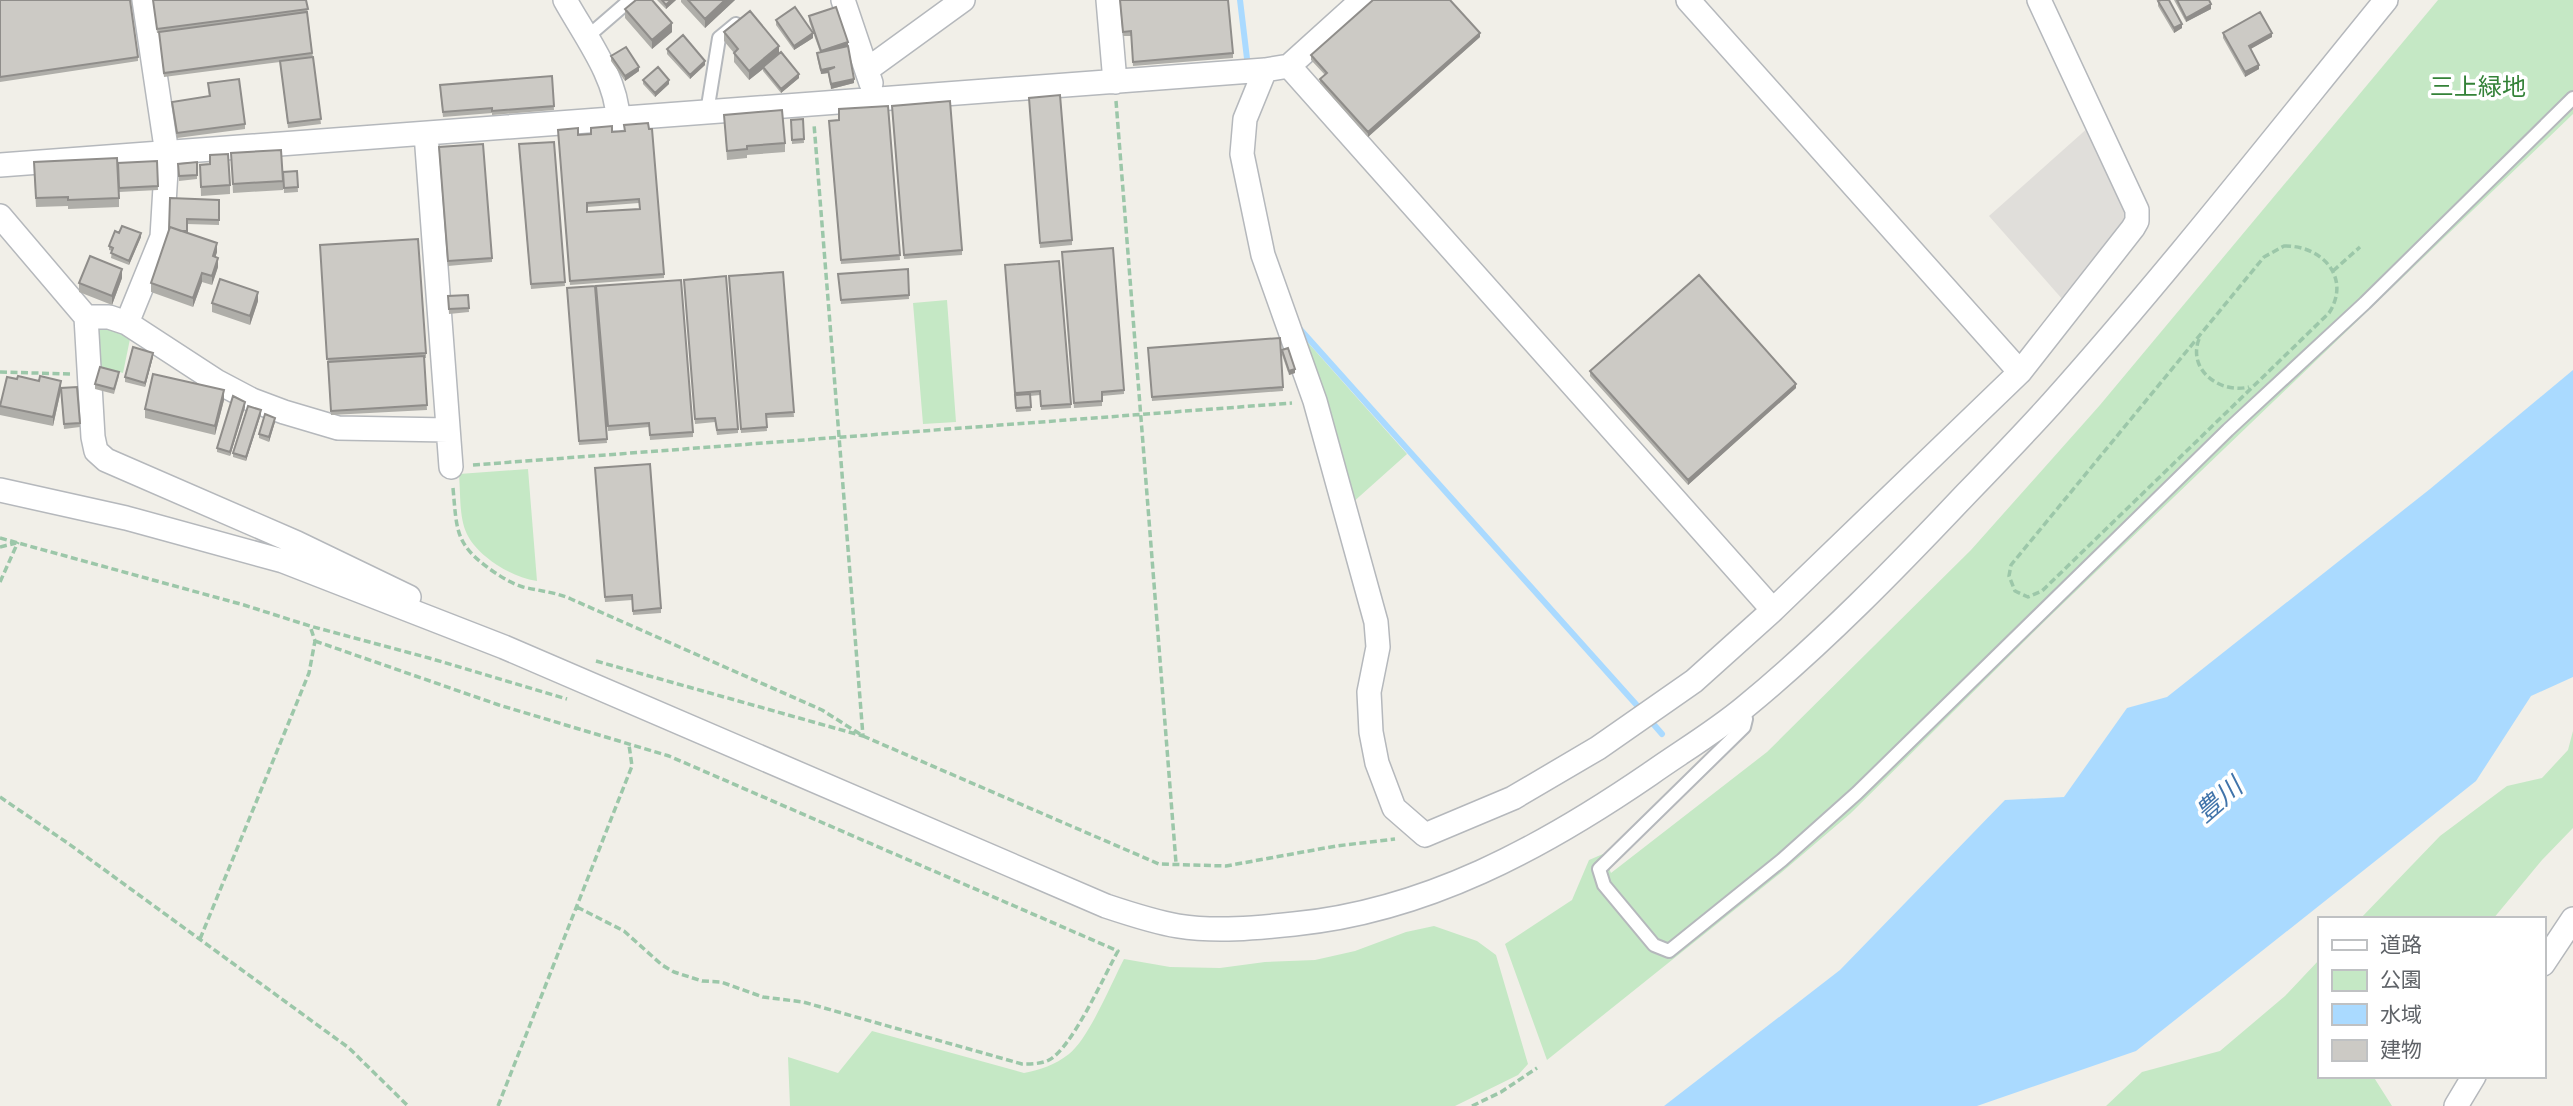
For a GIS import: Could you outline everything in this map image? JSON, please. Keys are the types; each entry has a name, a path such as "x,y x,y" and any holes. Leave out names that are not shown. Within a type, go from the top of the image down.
{"street":[{"path":"127,323 162,237 167,154 144,0"},
{"path":"565,0 618,101 618,119"},
{"path":"843,0 868,69 874,100"},
{"path":"868,69 964,0"},
{"path":"1108,0 1115,82"},
{"path":"0,165 1265,70 1289,66 1362,0"},
{"path":"1688,0 2020,372"},
{"path":"1265,70 1245,119 1242,154 1263,255 1315,401 1376,622 1378,647 1369,692 1371,732 1377,763 1394,808 1425,835 1513,798 1598,748 1695,681 1773,610 2020,372 2137,221 2137,210 2039,0"},
{"path":"0,490 126,518 283,561 516,652 1106,906 1179,926 1215,929 1296,924 1368,913 1419,898 1471,878 1536,844 1607,803 1743,709 1883,582 2051,404 2186,246 2386,0"},
{"path":"1289,66 1773,610"},
{"path":"426,134 451,467"},
{"path":"0,216 86,317 96,451 106,460 404,593 411,598 415,612"},
{"path":"86,317 109,317 127,323 216,381 252,400 284,412 338,428 448,430"},
{"path":"2545,961 2573,919"},
{"path":"2456,1106 2473,1078"}],"lane":[{"path":"586,38 630,0"},
{"path":"708,113 719,38 750,13"},
{"path":"1743,709 1746,719 1744,727 1599,869 1604,885 1654,945 1669,951 1782,860 1857,793 2228,429 2365,303 2573,98"}],"path":[{"path":"1115,82 1176,863"},
{"path":"813,104 863,736"},
{"path":"2284,246 2310,249 2333,271 2338,294 2329,313 2042,591 2028,597 2015,591 2008,571 2011,565 2264,257 2284,246"},
{"path":"2333,271 2360,247"},
{"path":"2201,334 2196,346 2196,360 2204,373 2226,387 2238,390 2253,386"},
{"path":"0,372 89,374"},
{"path":"863,736 822,709 571,599 556,593 522,587 505,579 469,553 461,542 456,526 451,467 1315,401"},
{"path":"0,537 569,700"},
{"path":"0,547 18,542"},
{"path":"0,582 18,542"},
{"path":"200,939 309,673 315,640 310,626"},
{"path":"315,640 499,705 669,756 1118,951 1065,1047 1049,1060 1022,1064 803,1002 763,997 721,982 702,981 674,972 662,965 624,931 577,907"},
{"path":"592,660 863,736 1128,853 1159,864 1226,866 1336,846 1425,835"},
{"path":"498,1106 632,766 629,745"},
{"path":"0,797 349,1048 408,1106"},
{"path":"1472,1106 1501,1093 1537,1068"}],"shaded area":[{"path":"2090,126 2128,208 2122,223 2063,300 1989,216"}],"green space":[{"name":"三上緑地","path":"2438,0 2573,0 2573,114 2049,617 1851,813 1782,872 1547,1060 1505,944 1572,900 1589,860 1603,854 1611,873 1767,752 1971,550 2100,405"},
{"path":"947,300 956,422 923,424 913,303"},
{"path":"102,326 111,327 130,339 123,373 96,365 95,331"},
{"path":"1294,327 1407,454 1351,504"},
{"path":"528,469 537,581 502,568 474,545 464,526 460,503 459,474"},
{"path":"2573,731 2573,828 2542,860 2495,917 2362,917 2440,836 2507,786 2542,778 2568,750"},
{"path":"1434,926 1477,941 1496,955 1528,1064 1518,1075 1455,1106 790,1106 788,1057 838,1073 872,1031 1024,1073 1042,1069 1069,1054 1077,1046 1099,1010 1124,959 1170,967 1220,968 1265,962 1315,960 1355,951 1406,932"},
{"path":"2318,961 2318,1078 2374,1078 2392,1106 2106,1106 2142,1072 2220,1051 2285,996"}],"water":[{"name":"豊川","path":"2573,370 2573,677 2531,696 2476,781 2136,1051 1977,1106 1664,1106 1840,970 2005,800 2064,797 2127,708 2167,697 2430,489"}],"building":[{"path":"0,0 130,0 138,57 0,77"},
{"path":"153,0 306,0 308,9 157,29"},
{"path":"636,0 652,0 672,23 652,40 625,9"},
{"path":"688,0 725,0 705,19"},
{"path":"1120,0 1228,0 1233,53 1133,62 1131,31 1123,32"},
{"path":"1373,0 1450,0 1480,33 1368,132 1320,79 1327,73 1311,55"},
{"path":"2169,0 2182,24 2174,28 2158,1"},
{"path":"2177,0 2209,0 2211,4 2186,18"},
{"path":"795,7 813,33 794,46 776,20"},
{"path":"836,7 848,42 821,51 809,16"},
{"path":"750,11 779,46 749,71 734,53 738,49 724,32"},
{"path":"307,12 312,53 164,73 159,32"},
{"path":"2260,12 2272,33 2249,46 2259,65 2245,72 2223,33"},
{"path":"683,35 705,61 690,75 667,49"},
{"path":"848,46 854,79 831,84 828,70 835,67 821,70 817,53"},
{"path":"626,47 639,67 625,76 611,56"},
{"path":"781,52 799,74 781,89 763,67"},
{"path":"313,57 321,119 288,123 280,61"},
{"path":"658,67 669,80 655,93 643,80"},
{"path":"552,76 554,106 443,112 440,85"},
{"path":"239,79 245,124 177,133 172,102 210,96 208,83"},
{"path":"1060,95 1072,240 1040,243 1029,98"},
{"path":"950,101 962,250 904,255 892,106"},
{"path":"888,106 900,255 841,260 829,121 839,120 839,109"},
{"path":"782,110 785,143 747,146 747,149 727,151 724,115"},
{"path":"803,119 804,139 792,140 791,120"},
{"path":"648,123 649,129 652,129 664,274 570,281 558,130 578,128 578,135 591,134 591,128 612,126 612,132 625,131 624,125","holes":["639,199 640,209 587,212 587,203"]},
{"path":"554,142 565,282 531,284 519,144"},
{"path":"483,144 492,258 448,261 439,147"},
{"path":"281,150 283,181 233,184 231,153"},
{"path":"228,154 230,185 201,187 200,165 210,164 210,155"},
{"path":"117,158 119,198 36,198 34,162"},
{"path":"157,161 158,186 119,188 118,163"},
{"path":"197,162 197,175 179,176 178,164"},
{"path":"297,171 298,187 284,188 283,172"},
{"path":"170,198 219,200 219,220 187,219 187,231 170,227 169,230"},
{"path":"122,226 141,233 129,261 111,253 113,248 109,246 115,231 119,233"},
{"path":"170,227 217,243 213,256 218,258 212,276 202,273 193,298 151,283"},
{"path":"418,239 426,353 327,359 320,245"},
{"path":"1113,248 1124,390 1102,392 1102,401 1074,403 1062,252"},
{"path":"90,256 122,269 112,296 79,283"},
{"path":"1059,261 1071,404 1041,406 1040,391 1015,393 1005,265"},
{"path":"908,269 909,295 841,300 838,274"},
{"path":"783,272 794,412 766,414 767,427 741,429 729,276"},
{"path":"1699,275 1796,384 1688,480 1590,371"},
{"path":"726,276 738,429 717,430 715,418 695,419 684,280"},
{"path":"220,279 258,292 250,316 212,303"},
{"path":"681,280 693,432 650,435 649,423 608,426 596,286"},
{"path":"595,286 607,439 579,441 567,288"},
{"path":"468,295 469,308 449,309 448,296"},
{"path":"1280,338 1283,387 1152,397 1148,348"},
{"path":"133,347 153,353 145,383 125,377"},
{"path":"1288,348 1295,369 1289,371 1282,350"},
{"path":"424,356 427,405 331,411 328,362"},
{"path":"100,367 119,372 114,389 95,384"},
{"path":"153,374 224,390 215,426 145,409"},
{"path":"18,376 39,381 40,376 61,381 53,417 0,406 7,377 17,379"},
{"path":"77,387 80,423 64,424 61,388"},
{"path":"1030,394 1031,407 1016,408 1015,395"},
{"path":"233,396 245,402 230,452 217,448"},
{"path":"248,406 261,410 246,457 233,453"},
{"path":"265,414 275,418 269,437 259,434"},
{"path":"650,464 661,608 633,611 632,595 605,597 595,468"}],"waterway":[{"path":"1240,0 1248,67"},
{"path":"1299,328 1642,711"},
{"path":"1649,719 1662,734"}]}
